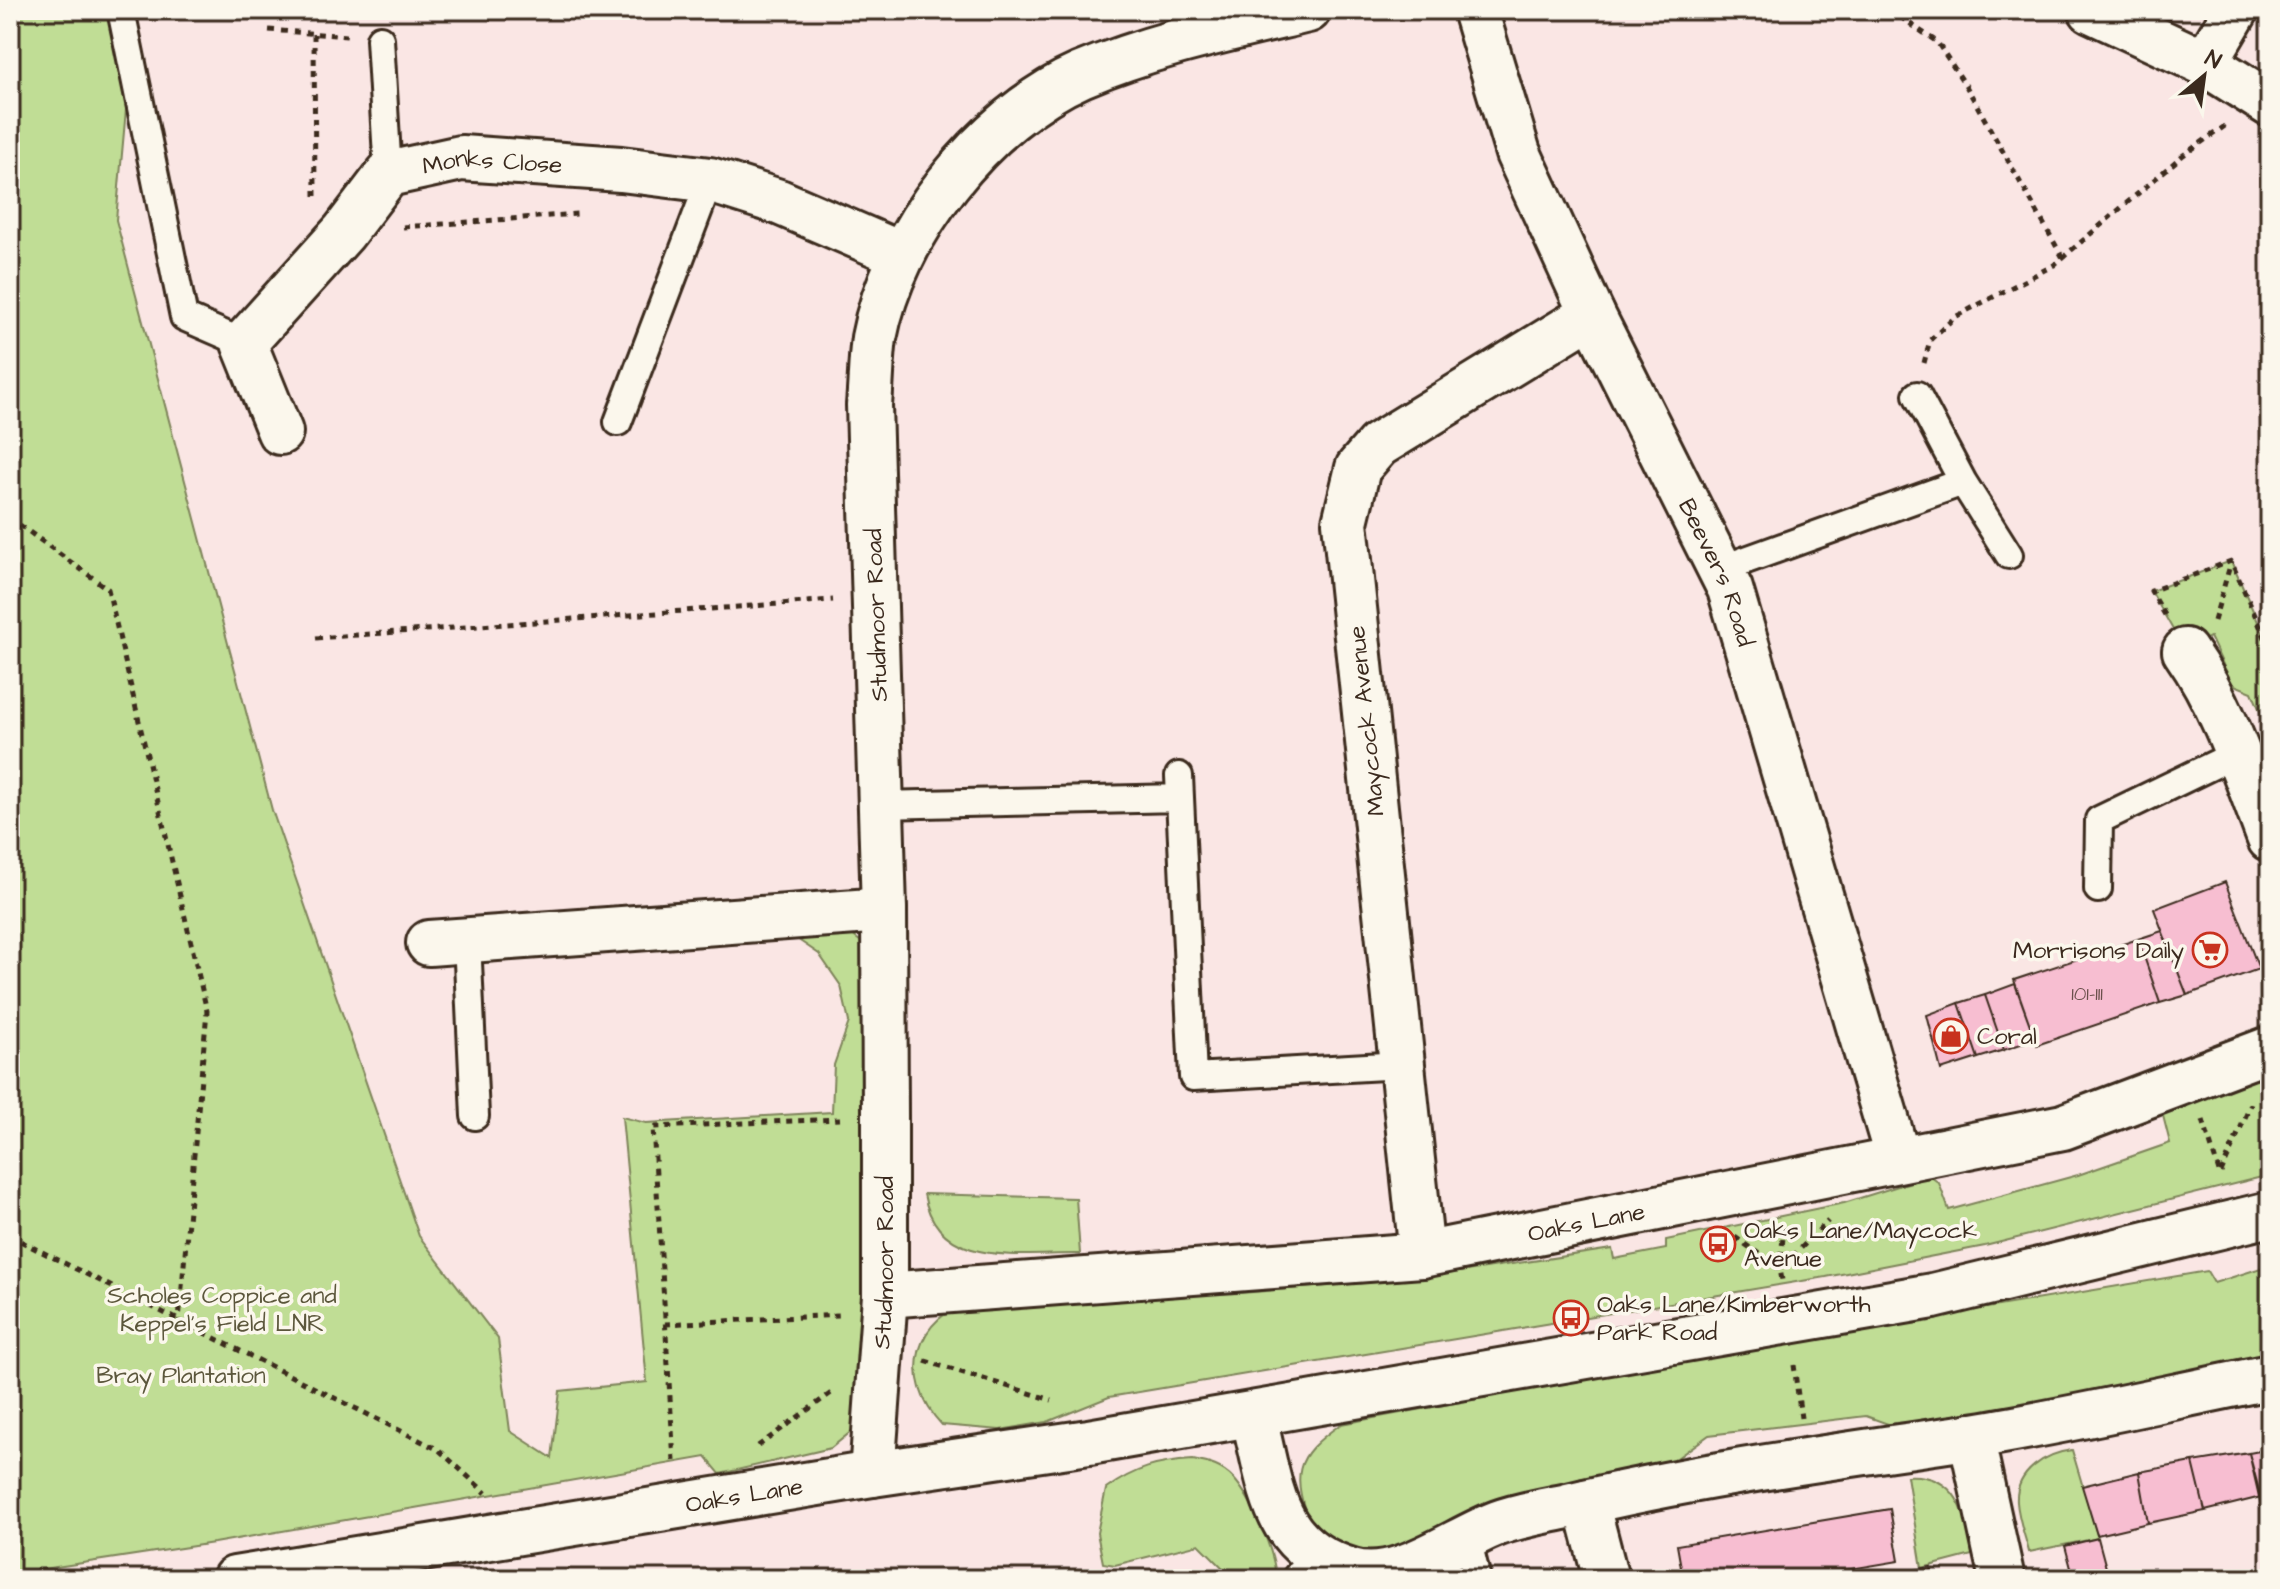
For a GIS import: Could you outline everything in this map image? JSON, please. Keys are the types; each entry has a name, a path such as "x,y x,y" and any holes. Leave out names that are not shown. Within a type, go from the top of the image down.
{"street":[{"name":"Beevers Road","path":"1475,10 1518,153 1592,314 1730,589 1898,1159"},
{"path":"2091,10 2205,63 2265,102"},
{"path":"2205,63 2236,10"},
{"name":"Studmoor Road","path":"872,1474 884,1304 885,1116 884,910 869,405 873,351 902,255 936,197 1003,127 1046,95 1079,76 1164,45 1290,12"},
{"name":"Monks Close","path":"244,343 344,232 388,174 461,158 621,169 710,180 779,202 902,255"},
{"name":"Maycock Avenue","path":"1422,1255 1345,522 1358,468 1378,445 1592,314"},
{"path":"244,343 280,432"},
{"path":"2185,651 2200,672 2270,839"},
{"path":"448,941 884,910"},
{"name":"Oaks Lane","path":"884,1304 1422,1255 2063,1127 2270,1049"},
{"name":"Oaks Lane","path":"235,1579 1253,1415 1933,1296 2270,1214"},
{"path":"1253,1415 1281,1521 1296,1542 1304,1566 1384,1575 1499,1522 1586,1502 1808,1460 1971,1436 2270,1377"},
{"path":"1971,1436 2002,1579"},
{"path":"1586,1502 1606,1579"}],"lane":[{"path":"121,10 184,317 244,343"},
{"path":"380,39 388,174"},
{"path":"618,422 710,180"},
{"path":"1917,395 1963,482 2009,555"},
{"path":"1721,569 1963,482"},
{"path":"2098,889 2099,820 2236,754"},
{"path":"881,805 1180,787 1193,1077 1402,1065"},
{"path":"448,941 475,1116"},
{"path":"1467,1537 1477,1579"}],"path":[{"path":"1890,10 1937,42 1966,86 2063,258"},
{"path":"269,30 380,39"},
{"path":"314,34 315,265"},
{"path":"1917,395 1930,340 1955,317 2063,258 2182,156 2265,102"},
{"path":"344,232 593,212"},
{"path":"10,518 108,589 207,1011 179,1320"},
{"path":"2185,651 2151,591 2231,561 2270,649"},
{"path":"316,638 875,597"},
{"path":"2190,1079 2220,1175 2254,1095"},
{"path":"676,1506 653,1127 885,1116"},
{"path":"10,1236 439,1450 526,1531"},
{"path":"665,1324 884,1304"},
{"path":"1788,1321 1808,1460"},
{"path":"757,1447 880,1357 921,1360 1068,1405 1089,1442"}],"green space":[{"name":"Scholes Coppice and Keppel's Field LNR","path":"10,10 135,10 116,220 272,810 419,1236 498,1339 510,1431 552,1458 560,1391 647,1382 622,1117 646,1123 832,1112 834,1065 849,1022 841,986 819,954 788,933 847,931 865,945 873,1076 858,1426 831,1448 720,1474 706,1457 214,1543 10,1574"},
{"path":"2231,561 2270,649 2270,734 2252,692 2232,684 2210,637 2185,651 2151,591"},
{"path":"2270,1067 2270,1175 1985,1246 1826,1277 1109,1397 1047,1422 1000,1430 942,1425 928,1407 920,1388 917,1369 919,1350 927,1334 939,1319 977,1300 1240,1293 1413,1279 1612,1249 1614,1259 1666,1249 1666,1240 1844,1203 1930,1176 1939,1183 1949,1210 2078,1175 2170,1143 2160,1104"},
{"path":"924,1194 1076,1198 1080,1254 1008,1255 964,1246 946,1235 932,1218"},
{"path":"2264,1267 2270,1269 2270,1363 1899,1428 1866,1416 1709,1435 1663,1468 1368,1561 1311,1529 1301,1494 1300,1469 1305,1458 1313,1447 1341,1424 1791,1341 2207,1271 2214,1283"},
{"path":"2072,1450 2098,1538 2029,1552 2017,1502 2021,1482 2043,1460"},
{"path":"1193,1460 1220,1468 1241,1488 1267,1541 1276,1579 1234,1579 1199,1544 1115,1565 1103,1563 1097,1533 1106,1489 1147,1467"},
{"path":"1907,1476 1937,1481 1948,1489 1963,1511 1972,1555 1922,1568"}],"building":[{"name":"Morrisons Daily","path":"2225,882 2259,969 2187,995 2154,909"},
{"path":"2162,931 2187,995 2160,1003 2138,939"},
{"path":"2138,939 2160,1003 2037,1045 2014,980"},
{"path":"2015,984 2035,1039 2004,1050 1985,995"},
{"path":"1985,995 2004,1050 1978,1058 1959,1003"},
{"name":"Coral","path":"1959,1003 1978,1058 1941,1070 1927,1015"},
{"path":"2270,1449 2270,1512 2263,1514 2249,1453"},
{"path":"2249,1453 2261,1497 2205,1511 2193,1462"},
{"path":"2193,1462 2205,1511 2148,1523 2139,1472"},
{"path":"2139,1472 2148,1523 2097,1535 2082,1486"},
{"path":"1890,1509 1899,1561 1791,1579 1683,1579 1677,1545"},
{"path":"2098,1538 2109,1579 2074,1579 2065,1546"},
{"path":"1931,1567 1934,1579 1890,1579 1889,1575"}],"place":[{"name":"Morrisons Daily","path":"2210,950"},
{"name":"Coral","path":"1951,1036"},
{"name":"Oaks Lane/Maycock Avenue","path":"1718,1244"},
{"name":"Oaks Lane/Kimberworth Park Road","path":"1571,1318"}],"park label":[{"name":"Bray Plantation","path":"181,1375"}]}
